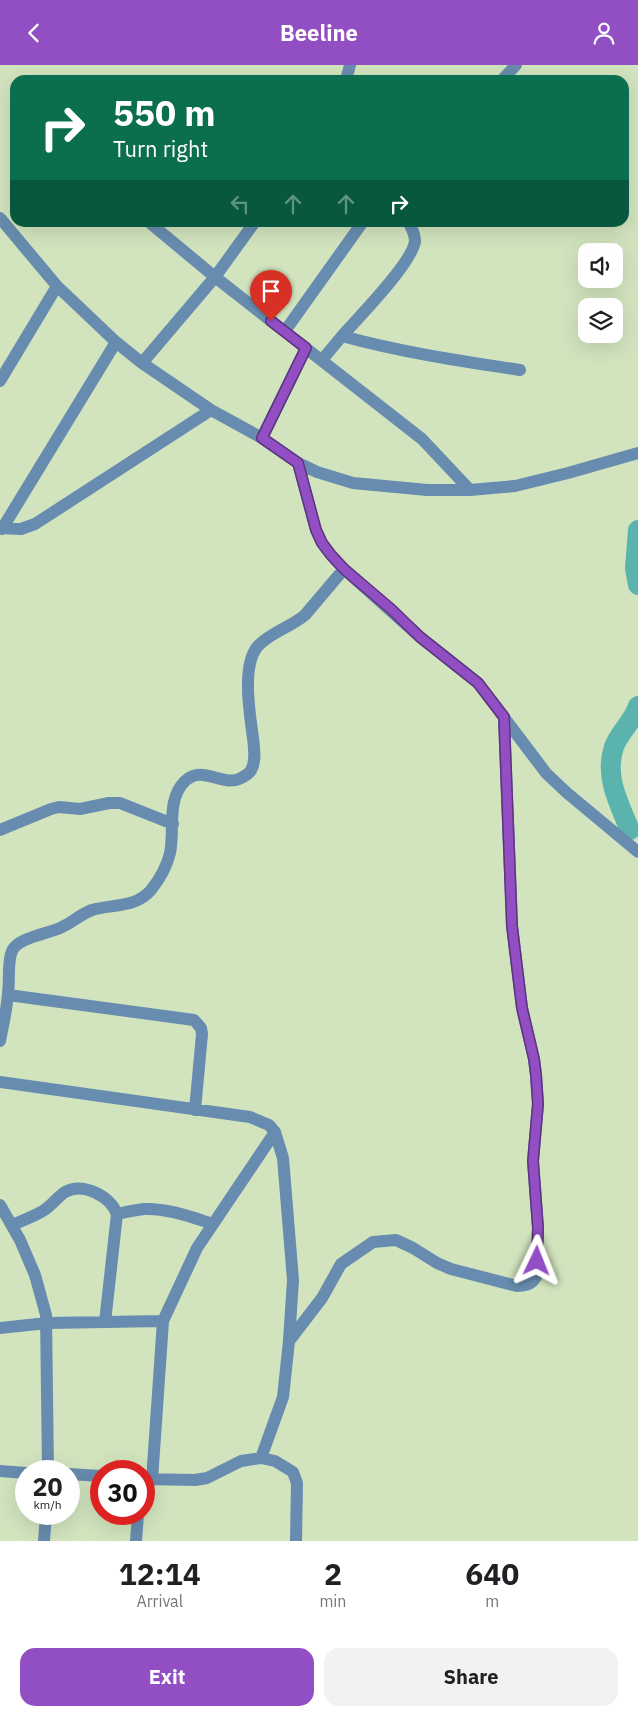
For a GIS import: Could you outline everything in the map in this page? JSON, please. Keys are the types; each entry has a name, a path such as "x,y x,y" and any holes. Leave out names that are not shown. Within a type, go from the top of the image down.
{"street":[{"path":"507,75 516,65"},
{"path":"1,223 57,286 116,342 142,363 211,410 262,438 298,463 317,472 353,483 427,490 470,490 515,486 638,453"},
{"path":"155,227 214,277 422,439 470,490"},
{"path":"142,363 214,277 251,227"},
{"path":"285,331 359,227"},
{"path":"322,360 409,256 415,241 411,227"},
{"path":"0,381 57,286"},
{"path":"342,336 445,358 520,370"},
{"path":"116,342 1,528 21,529 35,523 211,410"},
{"path":"262,438 306,348"},
{"path":"298,463 316,530 326,549 344,569 391,609 420,637 478,683 546,773 638,852"},
{"path":"0,1041 8,995 12,951 16,946 28,939 63,927 83,913 94,909 133,902 149,893 158,881 170,855 173,803 175,796 186,779 191,776 204,774 226,781 235,781 245,777 253,768 254,748 248,681 256,649 266,639 305,615 344,569"},
{"path":"289,1341 322,1298 341,1264 373,1242 396,1240 413,1247 437,1263 451,1269 517,1286 528,1285 536,1277 538,1228 533,1161 538,1104 534,1059 522,1008 512,926 504,717"},
{"path":"0,830 59,807 80,809 109,803 120,803 173,824"},
{"path":"8,995 194,1020 201,1028 202,1034 195,1110"},
{"path":"0,1082 250,1117 269,1125 275,1133 283,1157 294,1280 283,1397 260,1458"},
{"path":"150,1460 163,1321 197,1248 275,1133"},
{"path":"12,1225 40,1213 52,1205 60,1195 76,1189 90,1190 112,1204 117,1214 105,1322"},
{"path":"0,1205 12,1225 35,1275 47,1323 48,1460"},
{"path":"117,1214 136,1210 152,1210 185,1215 213,1224"},
{"path":"0,1328 47,1323 163,1321"},
{"path":"155,1480 195,1480 207,1478 241,1461 260,1458 275,1461 293,1472 297,1483 296,1541"},
{"path":"0,1471 15,1472"},
{"path":"44,1541 45,1525"},
{"path":"136,1541 137,1525"}],"waterway":[{"path":"638,530 635,568 638,585"},
{"path":"630,830 614,790 611,758 616,742 638,706"}],"route":[{"path":"271,321 306,348 262,438 298,463 312,517 322,543 344,569 391,609 420,637 478,683 504,717 512,926 523,1018 534,1059 538,1104 533,1161 538,1228 537,1261"}]}
